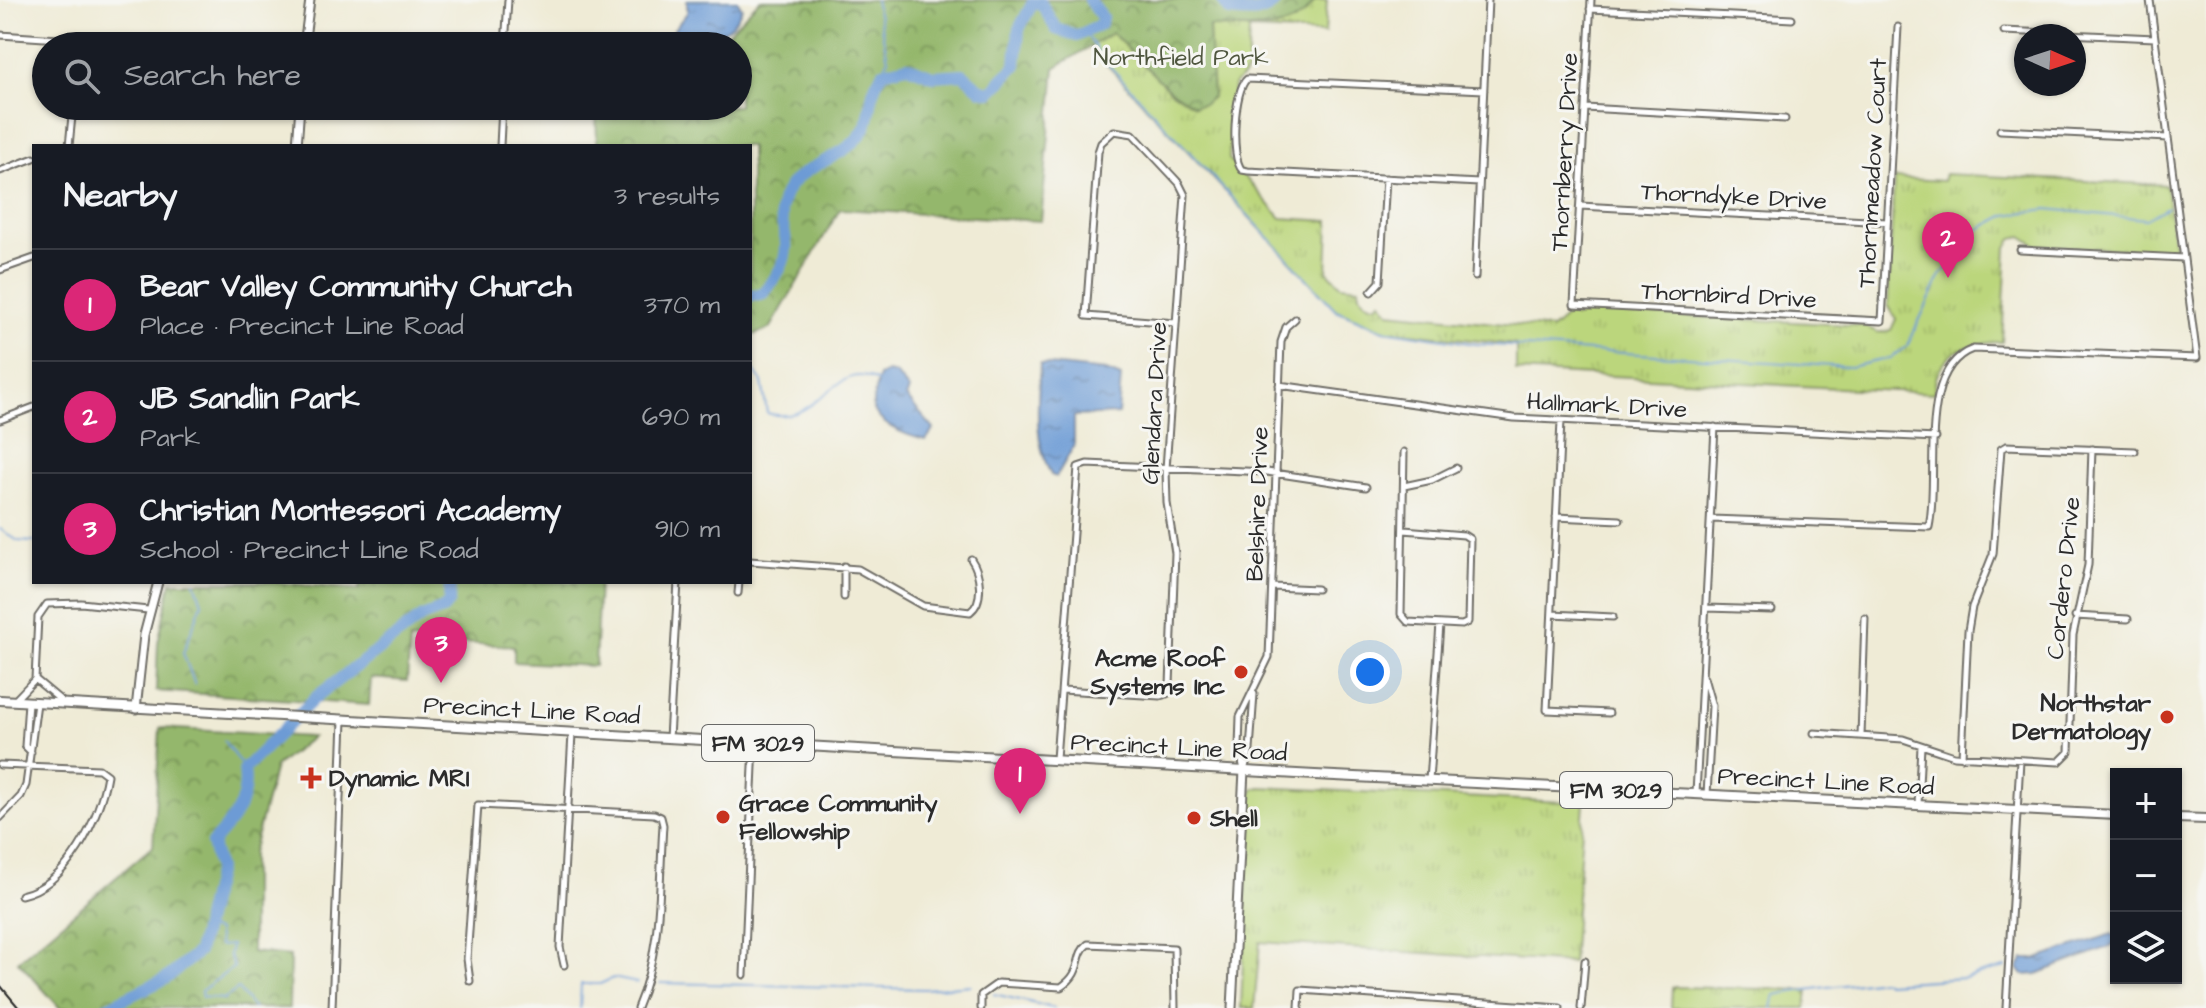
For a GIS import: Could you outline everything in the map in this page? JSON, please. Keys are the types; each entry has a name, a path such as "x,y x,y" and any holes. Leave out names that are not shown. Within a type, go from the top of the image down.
{"main road":[{"path":"306,32 310,0"},
{"path":"297,144 299,120"},
{"path":"136,709 148,610 157,584"},
{"name":"Precinct Line Road","path":"0,700 1429,781 2110,815"},
{"path":"1232,1008 1244,770"},
{"path":"2182,818 2206,819"}],"street":[{"path":"506,32 508,0"},
{"path":"1475,277 1488,0"},
{"name":"Thornberry Drive","path":"1574,305 1591,0"},
{"path":"1711,519 1929,527 1941,378 1958,354 1973,349 2197,358 2150,0"},
{"path":"1590,9 1792,19"},
{"name":"Thornmeadow Court","path":"1882,321 1898,27"},
{"path":"2004,31 2155,38"},
{"path":"0,35 32,37"},
{"path":"1479,183 1248,171 1237,165 1238,89 1247,79 1484,90"},
{"path":"1585,108 1785,119"},
{"path":"69,144 72,120"},
{"path":"500,144 501,120"},
{"path":"2000,130 2168,138"},
{"name":"Glendara Drive","path":"1062,690 1160,696 1167,694 1170,685 1175,553 1167,503 1166,469 1185,195 1179,183 1139,140 1127,131 1114,131 1101,143 1098,152 1086,316 1176,323"},
{"path":"0,171 32,159"},
{"path":"1371,292 1380,282 1386,178"},
{"name":"Thorndyke Drive","path":"1580,206 1887,222"},
{"path":"2020,250 2184,258"},
{"path":"0,270 32,259"},
{"name":"Thornbird Drive","path":"1574,305 1882,321"},
{"name":"Belshire Drive","path":"1244,770 1239,748 1240,717 1269,657 1279,385 1283,334 1295,319"},
{"name":"Hallmark Drive","path":"1279,385 1500,417 1936,438"},
{"path":"0,420 32,408"},
{"path":"1561,421 1547,710 1609,713"},
{"path":"1696,794 1715,427"},
{"path":"1962,757 1968,631 1972,607 1993,554 2001,449 2006,446 2135,451"},
{"name":"Cordero Drive","path":"2020,760 2059,762 2069,752 2075,616 2088,565 2092,449"},
{"path":"1404,452 1401,614 1408,622 1468,622 1470,539 1464,535 1404,530"},
{"path":"1056,759 1078,467 1087,464 1276,474 1366,487"},
{"path":"1404,486 1432,480 1456,468"},
{"path":"1556,517 1620,520"},
{"path":"752,561 844,566 875,575 908,600 923,606 970,612 976,609 978,570 971,559"},
{"path":"844,566 844,597"},
{"path":"669,738 678,584"},
{"path":"738,593 739,584"},
{"path":"1272,587 1317,589"},
{"path":"14,701 35,679 38,617 43,607 54,602 148,610"},
{"path":"1707,608 1772,610"},
{"path":"1552,614 1613,617"},
{"path":"2075,616 2128,619"},
{"path":"1861,736 1865,618"},
{"path":"1429,781 1440,624"},
{"path":"1703,677 1712,706 1707,795"},
{"path":"35,679 65,704"},
{"name":"Belshire Drive","path":"1244,770 1250,750 1254,693"},
{"path":"0,818 21,796 30,768 32,702"},
{"path":"332,1008 343,720"},
{"path":"564,965 560,947 572,733"},
{"path":"1814,733 1903,739 1962,757 2020,760 2006,1008"},
{"path":"744,975 754,743"},
{"path":"1918,806 1921,746"},
{"path":"0,765 99,769 107,775 94,823 80,846 38,891 21,895"},
{"path":"470,981 467,959 478,805 661,817 655,946 648,982 637,1008"},
{"path":"981,1008 981,995 988,987 998,983 1061,987 1077,974 1082,949 1088,944 1174,948 1175,1008"},
{"path":"1581,1008 1585,961"},
{"path":"1299,1008 1300,990 1560,1008"}],"green space":[{"name":"Northfield Park","path":"760,0 1315,0 1305,13 1282,26 1254,29 1209,27 1213,96 1204,104 1194,106 1169,90 1112,33 1055,68 1041,221 840,209 770,329 752,335 752,144 597,144 596,120 752,120 752,32 729,32"},
{"name":"Northfield Park","path":"1054,0 1327,0 1325,33 1249,30 1247,72 1234,85 1229,159 1281,218 1329,221 1327,271 1341,285 1359,287 1366,302 1376,305 1381,301 1389,312 1552,329 1568,315 1576,317 1588,311 1866,326 1878,332 1887,331 1891,330 1896,319 1888,305 1894,178 1943,181 1945,174 2166,185 2175,252 2036,245 2022,236 2013,238 2007,247 2002,342 1956,352 1940,368 1934,393 1516,371 1516,345 1384,330 1336,310 1053,7"},
{"path":"171,584 291,584 359,590 360,584 599,584 595,666 514,662 514,646 410,640 407,681 371,678 369,705 156,691 158,643"},
{"path":"160,728 312,737 275,767 252,853 252,952 290,956 289,1008 60,1008 18,961 153,846"},
{"path":"1253,789 1584,803 1572,963 1260,942 1254,1008 1241,1008 1250,797"},
{"path":"1672,987 1808,990 1806,1008 1671,1008"}],"water":[{"path":"687,0 737,0 742,8 738,17 722,32 675,32 687,13"},
{"path":"1040,364 1106,371 1121,377 1118,414 1074,416 1074,446 1056,477 1051,475 1045,462 1039,434"},
{"path":"887,372 896,374 909,390 906,397 934,429 926,440 892,428 878,416 874,409 874,395 879,376"},
{"path":"2110,935 2110,947 2037,974 2023,975 2018,969 2024,959 2037,959"}],"waterway":[{"path":"875,0 888,59 883,72"},
{"path":"752,296 761,295 767,290 784,259 786,240 781,208 788,188 804,173 845,150 861,134 869,117 873,92 883,72 907,66 933,76 963,74 981,90 991,92 1016,65 1019,29 1032,4 1041,3 1056,29 1077,36 1101,24 1102,17 1089,0"},
{"path":"1222,0 1230,11 1250,13 1267,9 1277,0"},
{"path":"1086,34 1105,61 1336,310 1384,330 1476,344 1850,367 1891,358 1907,346 1940,277 1974,232 2006,215 2047,209 2146,219 2167,207"},
{"path":"752,369 762,382 767,413 785,415 800,411 850,378 863,376 878,382"},
{"path":"0,529 18,541 32,542"},
{"path":"195,685 183,653 202,603 196,584"},
{"path":"105,1008 167,978 198,952 218,869 212,843 233,818 242,801 244,769 317,696 422,617 443,609 449,602 450,584"},
{"path":"224,741 244,769"},
{"path":"203,927 217,931 219,946 231,945 229,956 234,967 201,991 202,997 224,999 238,989 253,1008"},
{"path":"1772,1008 1775,995 1881,980 1886,983 1964,978 2005,967"},
{"path":"580,1008 581,984 600,984 613,978 637,983"},
{"path":"660,983 925,989 971,985"},
{"path":"994,994 1054,1008"}],"railway":[{"path":"0,985 19,1008"}],"place":[{"name":"JB Sandlin Park","path":"1948,278"},
{"name":"Acme Roof Systems Inc","path":"1241,672"},
{"name":"Christian Montessori Academy","path":"441,683"},
{"name":"Northstar Dermatology","path":"2167,717"},
{"name":"Dynamic MRI","path":"311,778"},
{"name":"Bear Valley Community Church","path":"1020,814"},
{"name":"Grace Community Fellowship","path":"723,817"},
{"name":"Shell","path":"1194,818"}]}
